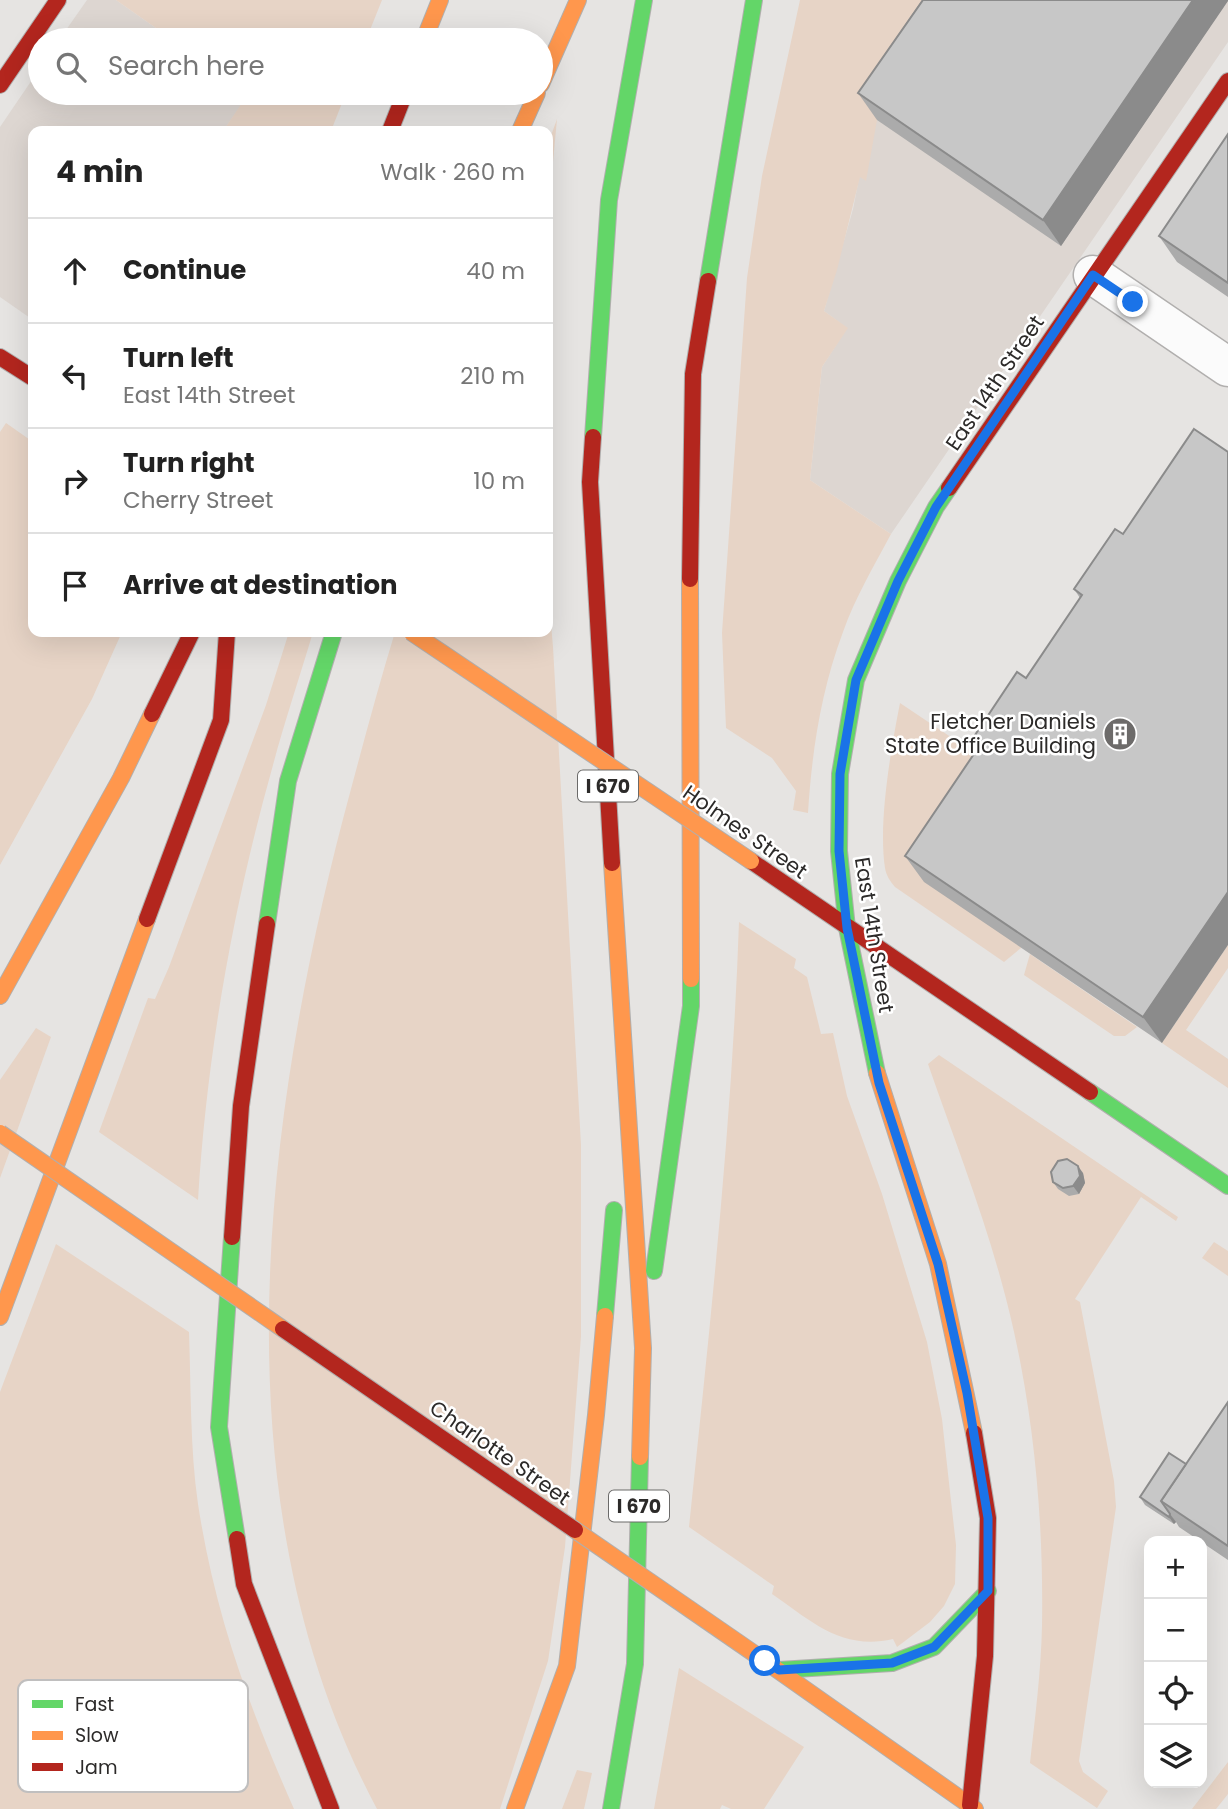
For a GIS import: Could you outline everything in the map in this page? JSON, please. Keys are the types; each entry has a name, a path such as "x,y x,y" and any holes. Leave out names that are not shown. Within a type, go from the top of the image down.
{"main road":[{"path":"39,28 58,0"},
{"path":"429,28 440,0"},
{"path":"553,57 578,0"},
{"name":"I 670","path":"611,1809 635,1664 643,1348 625,1091 590,482 609,200 644,0"},
{"path":"643,1348 691,1006 690,585 693,374 754,0"},
{"path":"0,85 28,44"},
{"name":"East 14th Street","path":"972,1808 985,1656 988,1518 967,1393 938,1264 879,1083 847,928 839,851 840,774 856,680 898,581 936,507 1228,81"},
{"path":"392,126 400,105"},
{"path":"522,126 532,105"},
{"path":"0,357 28,375"},
{"path":"0,996 121,778 190,637"},
{"path":"0,1317 221,720 227,637"},
{"path":"330,1806 244,1584 219,1427 241,1106 288,781 332,637"},
{"name":"Holmes Street","path":"418,637 1228,1186"},
{"path":"515,1809 567,1666 596,1415 625,1091"},
{"name":"Charlotte Street","path":"0,1133 779,1670 972,1808"},
{"path":"779,1670 892,1663 934,1647 988,1591"}],"street":[{"path":"1093,275 1228,367"}],"shaded area":[{"path":"87,0 116,0 156,28 67,28"},
{"path":"116,0 382,0 371,28 156,28"},
{"path":"800,0 922,0 947,19 877,120 866,181 860,177 824,311 848,328 822,367 810,480 891,534 853,607 835,654 819,721 808,813 793,810 796,791 772,758 726,728 722,633 747,278 762,176"},
{"path":"905,0 1228,0 1228,42 891,534 810,480 822,367 847,328 824,311 853,209 878,82"},
{"path":"28,86 28,105 241,105 227,126 28,126 28,317 0,297 0,127"},
{"path":"241,105 341,105 333,126 226,126"},
{"path":"557,119 553,162 553,130"},
{"path":"6,423 28,438 28,637 120,637 92,699 0,865 0,432"},
{"path":"287,637 311,637 282,731 234,926 215,1035 198,1200 99,1132 148,998 155,999 169,967 266,705"},
{"path":"394,637 552,637 581,1145 581,1336 565,1547 548,1661 500,1809 377,1809 325,1690 291,1565 273,1436 269,1305 277,1173 295,1042 320,913"},
{"path":"900,703 991,764 1021,948 1004,962 895,887 886,873 883,850 884,808"},
{"path":"739,922 796,959 794,968 807,977 821,1034 833,1033 847,1096 882,1194 927,1342 942,1419 956,1545 955,1584 944,1606 930,1622 897,1647 893,1639 858,1641 828,1631 814,1623 772,1594 774,1586 689,1527 726,1150"},
{"path":"1228,945 1228,968 1186,1030 1228,1059 1228,1088 1162,1043"},
{"path":"1030,954 1137,1027 1125,1036 1114,1036 1024,975"},
{"path":"36,1028 51,1037 0,1178 0,1080"},
{"path":"939,1055 1178,1217 1176,1221 1141,1197 1075,1299 1080,1302 1114,1481 1116,1507 1079,1761 1083,1772 1108,1791 1097,1808 1030,1763 1042,1626 1041,1539 1034,1452 1021,1365 1001,1280 976,1199 928,1064"},
{"path":"1214,1242 1228,1251 1228,1276 1202,1258"},
{"path":"56,1244 189,1332 191,1418 198,1504 214,1584 242,1680 18,1680 18,1792 248,1792 248,1697 294,1809 0,1809 0,1392"},
{"path":"679,1668 804,1747 764,1809 731,1809 722,1805 720,1809 654,1809"},
{"path":"1228,1762 1228,1794 1216,1809 1192,1809"},
{"path":"577,1770 592,1773 584,1809 562,1809"}],"building":[{"path":"923,0 1193,0 1043,220 858,93"},
{"path":"1228,134 1228,283 1159,236"},
{"name":"Fletcher Daniels State Office Building","path":"1194,429 1228,452 1228,892 1143,1017 905,856 978,748 970,742 1017,672 1026,678 1082,595 1074,589 1115,529 1123,534"},
{"path":"1067,1159 1078,1166 1080,1176 1073,1186 1063,1188 1053,1182 1051,1172 1058,1161"},
{"path":"1228,1402 1228,1546 1161,1501"},
{"path":"1169,1453 1186,1464 1161,1501 1170,1514 1169,1517 1140,1497"}],"traffic: fast":[{"path":"593,437 609,200 644,0"},
{"path":"708,281 754,0"},
{"path":"877,1073 847,928 839,851 840,774 856,680 898,581 936,507 949,488"},
{"path":"267,924 288,781 332,637"},
{"path":"654,1271 691,1006 691,979"},
{"path":"1090,1092 1228,1186"},
{"path":"605,1316 614,1210"},
{"path":"232,1237 219,1427 237,1539"},
{"path":"611,1809 635,1664 640,1457"},
{"path":"779,1670 892,1663 934,1647 988,1591"},
{"path":"969,1809 970,1805"}],"traffic: slow":[{"path":"429,28 440,0"},
{"path":"553,57 578,0"},
{"path":"522,126 532,105"},
{"path":"690,579 691,979"},
{"path":"418,637 751,861"},
{"path":"0,996 121,778 152,714"},
{"path":"612,863 643,1348 640,1457"},
{"path":"0,1317 147,919"},
{"path":"877,1073 938,1264 974,1433"},
{"path":"0,1133 283,1329"},
{"path":"515,1809 567,1666 605,1316"},
{"path":"575,1530 765,1661"},
{"path":"765,1661 975,1809"}],"traffic: jam":[{"path":"39,28 58,0"},
{"path":"0,85 28,44"},
{"path":"949,488 1228,81"},
{"path":"392,126 400,105"},
{"path":"690,579 693,374 708,281"},
{"path":"0,357 28,375"},
{"path":"593,437 590,482 612,863"},
{"path":"152,714 190,637"},
{"path":"147,919 221,720 227,637"},
{"path":"751,861 1090,1092"},
{"path":"232,1237 241,1106 267,924"},
{"path":"283,1329 575,1530"},
{"path":"970,1805 985,1656 988,1518 974,1433"},
{"path":"237,1539 244,1584 331,1809"}],"place":[{"name":"Fletcher Daniels State Office Building","path":"1120,734"}],"route":[{"path":"765,1661 779,1670 892,1663 934,1647 988,1591 988,1518 967,1393 938,1264 879,1083 847,928 839,851 840,774 856,680 898,581 936,507 1093,275 1133,302"}]}
